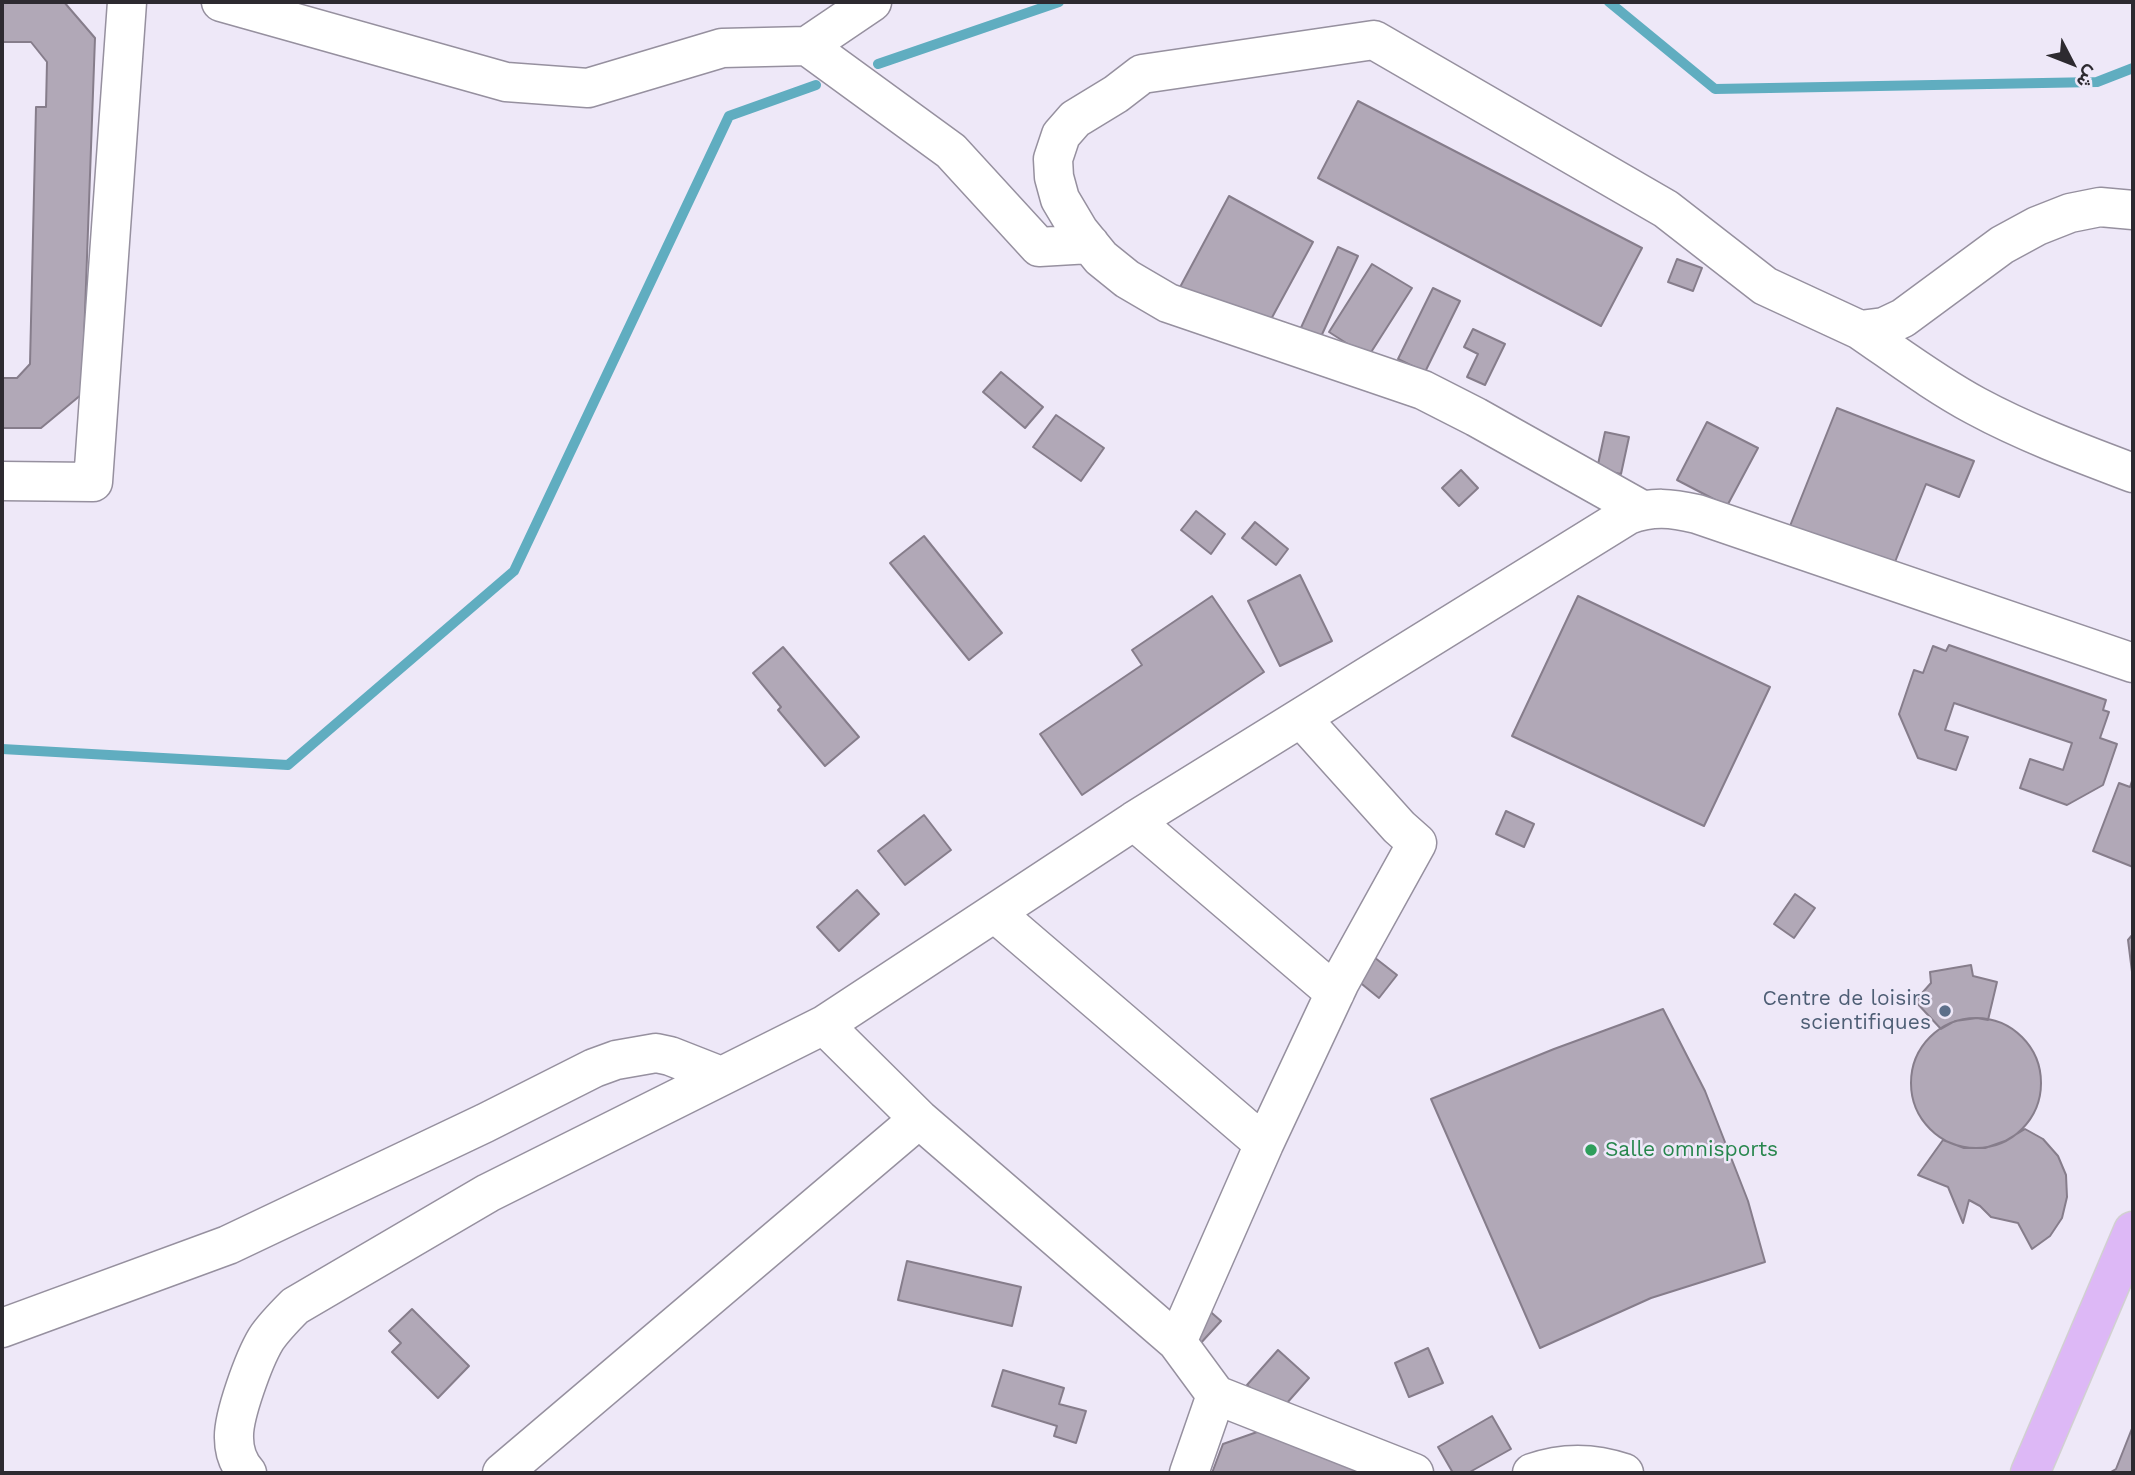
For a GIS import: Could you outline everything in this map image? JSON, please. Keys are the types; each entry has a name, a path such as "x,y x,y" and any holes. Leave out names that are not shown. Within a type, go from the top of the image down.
{"main road":[{"path":"2030,1473 2133,1231"}],"street":[{"path":"2,481 93,482 127,2"},
{"path":"221,2 506,82 588,88 722,48 807,46 872,2"},
{"path":"1642,510 1423,390 1168,303 1128,279 1101,258 1060,199 1054,177 1053,159 1061,135 1075,119 1116,94 1142,74 1374,40 1666,209 1765,286 1860,330 1930,379 1977,407 2058,444 2133,473"},
{"path":"807,46 951,151 1039,247 1090,244"},
{"path":"1860,330 1884,327 1903,318 1985,256 2037,226 2070,213 2100,207 2133,210"},
{"path":"247,1473 237,1459 233,1436 248,1378 265,1342 279,1321 295,1306 488,1193 824,1025 1134,821 1628,515 1660,507 1697,514 2133,663"},
{"path":"1177,1342 1264,1144 1335,993 1416,843 1302,719"},
{"path":"1134,821 1335,993"},
{"path":"995,913 1264,1144"},
{"path":"824,1025 919,1118 1177,1342 1216,1395 1414,1473"},
{"path":"2,1328 228,1245 485,1124 605,1064 656,1053 721,1076"},
{"path":"502,1473 919,1118"},
{"path":"1189,1473 1216,1395"},
{"path":"1532,1473 1576,1463 1624,1473"}],"building":[{"path":"2,2 64,2 95,38 82,394 41,428 2,428 2,378 17,378 30,364 36,107 46,107 47,62 31,42 3,42 2,51"},
{"path":"1358,101 1642,248 1601,326 1318,178"},
{"path":"1229,196 1313,242 1263,334 1179,289"},
{"path":"1338,247 1358,256 1319,341 1299,332"},
{"path":"1677,259 1702,268 1693,291 1668,282"},
{"path":"1372,264 1412,288 1368,357 1329,332"},
{"path":"1433,288 1460,301 1425,372 1398,359"},
{"path":"1473,329 1505,344 1485,385 1467,377 1478,354 1464,347"},
{"path":"1001,372 1043,407 1025,428 983,392"},
{"path":"1837,408 1974,461 1959,497 1926,484 1891,572 1788,531"},
{"path":"1056,415 1104,448 1081,481 1033,447"},
{"path":"1707,422 1758,448 1727,506 1677,480"},
{"path":"1605,432 1629,437 1621,474 1597,469"},
{"path":"1461,470 1478,488 1459,506 1442,488"},
{"path":"1196,511 1225,534 1211,554 1181,530"},
{"path":"1255,522 1288,549 1276,565 1242,538"},
{"path":"924,536 1002,633 969,660 890,563"},
{"path":"1300,575 1332,641 1280,666 1248,601"},
{"path":"1212,596 1264,672 1082,795 1040,734 1142,665 1132,650"},
{"path":"1578,596 1770,687 1704,826 1512,736"},
{"path":"1949,645 2106,700 2103,710 2109,712 2100,738 2117,744 2103,785 2067,805 2020,788 2030,759 2063,770 2072,743 1954,703 1945,730 1968,737 1956,770 1918,758 1899,714 1914,670 1923,673 1933,646 1946,651"},
{"path":"783,647 859,737 825,766 778,710 781,707 753,673"},
{"path":"2133,778 2133,867 2093,851 2119,783 2130,787"},
{"path":"1506,811 1534,824 1524,847 1496,834"},
{"path":"924,815 951,850 905,885 878,851"},
{"path":"857,890 879,914 839,951 817,927"},
{"path":"1795,894 1815,908 1794,938 1774,924"},
{"path":"2133,934 2133,980 2128,940"},
{"path":"1370,954 1397,975 1379,998 1352,976"},
{"path":"1971,965 1973,976 1997,982 1988,1020 1977,1018 1955,1021 1941,1029 1915,1001 1931,983 1930,972"},
{"name":"Salle omnisports","path":"1663,1009 1705,1091 1748,1201 1765,1262 1651,1298 1540,1348 1431,1099 1554,1049"},
{"path":"1976,1018 2001,1023 2022,1037 2036,1058 2041,1083 2036,1108 2022,1129 2001,1143 1976,1148 1951,1143 1930,1129 1916,1108 1911,1083 1916,1058 1930,1037 1951,1023"},
{"path":"2025,1129 2043,1139 2058,1156 2066,1175 2067,1197 2062,1218 2050,1236 2032,1249 2018,1223 1991,1217 1969,1200 1963,1223 1948,1187 1918,1175 1943,1140 1964,1148 1985,1148 2005,1141"},
{"path":"907,1261 1021,1287 1012,1326 898,1300"},
{"path":"1205,1307 1221,1321 1199,1345 1184,1331"},
{"path":"412,1309 469,1366 438,1398 392,1352 401,1343 389,1331"},
{"path":"1428,1348 1443,1383 1409,1397 1395,1363"},
{"path":"1278,1350 1309,1378 1279,1412 1247,1385"},
{"path":"1003,1370 1064,1388 1059,1404 1086,1411 1076,1443 1054,1436 1057,1426 992,1406"},
{"path":"1492,1416 1511,1449 1468,1473 1453,1473 1438,1447"},
{"path":"2133,1426 2133,1473 2109,1473 2116,1469"},
{"path":"1260,1431 1367,1473 1212,1473 1223,1444"}],"waterway":[{"path":"878,64 1059,2"},
{"path":"1609,2 1715,89 2097,82 2133,68"},
{"path":"2,749 288,765 514,571 729,116 816,85"}],"place":[{"name":"Centre de loisirs scientifiques","path":"1945,1011"},
{"name":"Salle omnisports","path":"1591,1150"}]}
